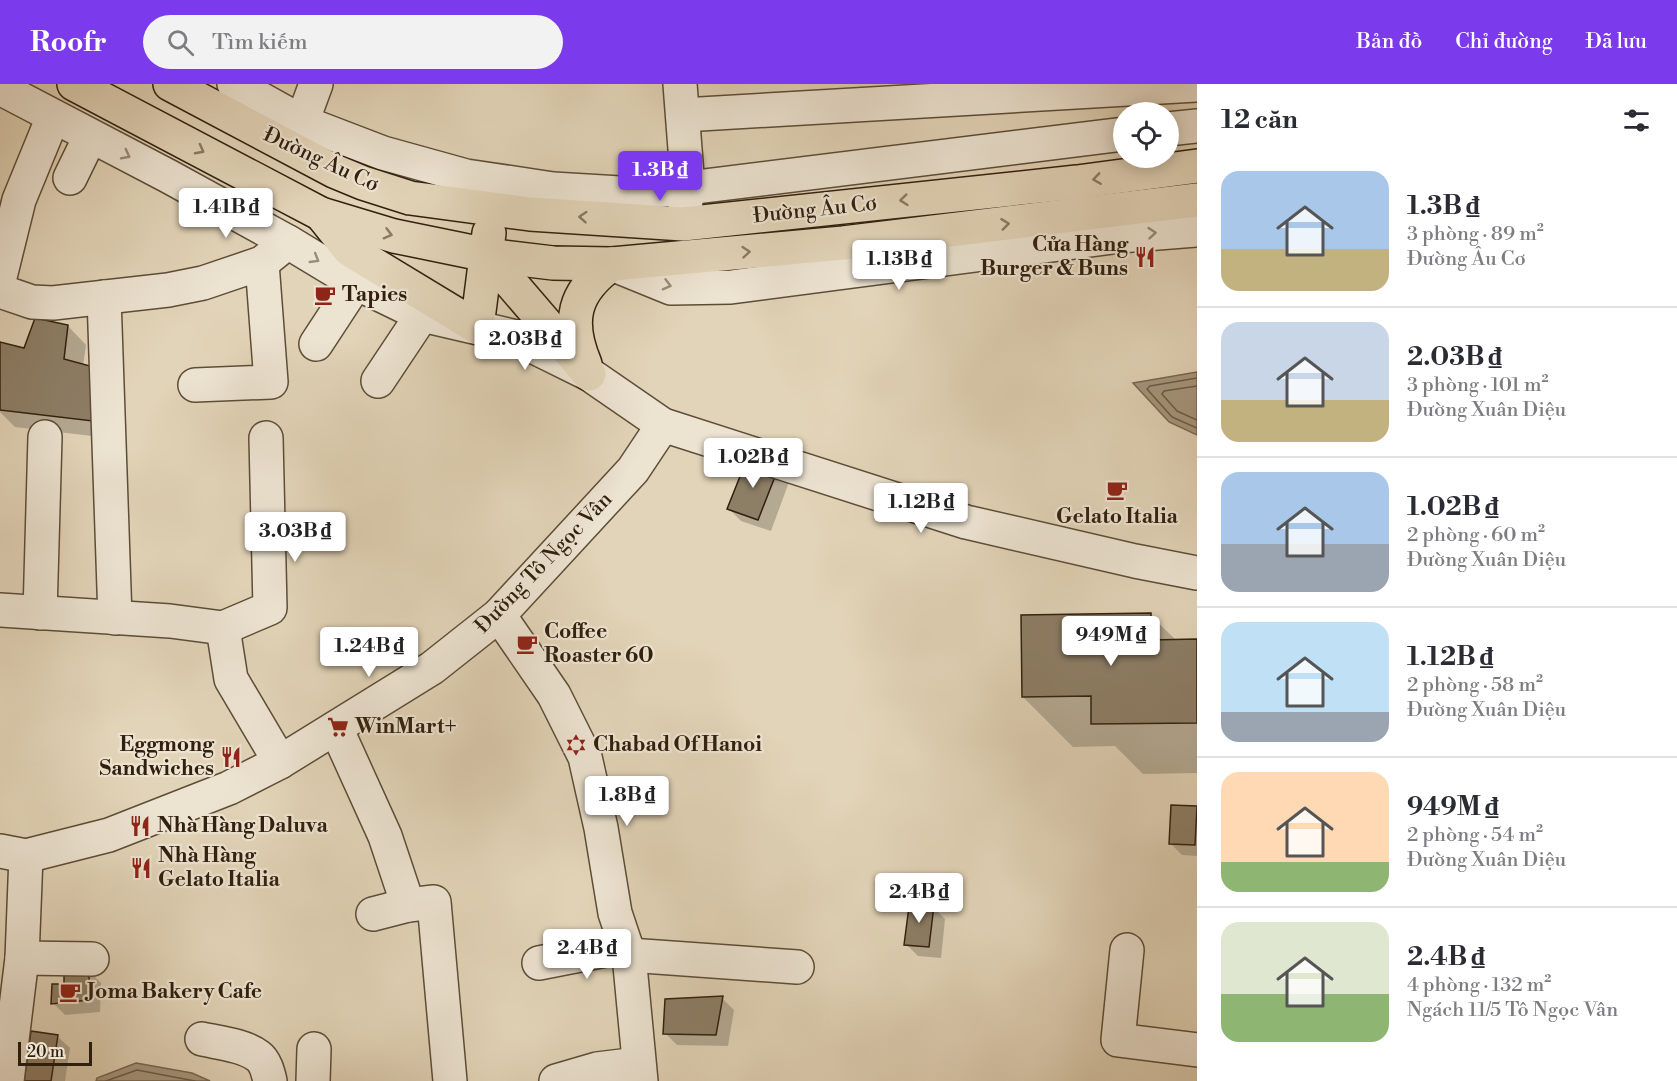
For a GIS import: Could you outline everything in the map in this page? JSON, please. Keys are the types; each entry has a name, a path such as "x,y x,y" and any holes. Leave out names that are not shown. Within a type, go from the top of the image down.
{"main road":[{"name":"Đường Âu Cơ","path":"74,84 321,214 394,236 488,255 553,263 612,264 843,243 1186,202"},
{"name":"Đường Âu Cơ","path":"170,84 334,171 363,183 410,198 491,210 683,224 1077,182 1183,168"},
{"path":"1183,168 1186,202"},
{"path":"321,214 350,250 477,327 488,255 491,210"},
{"path":"488,255 590,374"},
{"path":"590,374 577,338 574,321 579,302 587,287 593,279 612,264"}],"street":[{"name":"Đường Âu Cơ","path":"234,84 302,122 383,153 466,176 553,189 620,193 688,188 1113,135"},
{"path":"302,122 316,84"},
{"path":"683,224 688,188 681,99 1197,85"},
{"path":"0,88 168,176 288,242 356,283 422,315 512,336 590,374 663,425 966,522 1197,573"},
{"path":"0,277 19,200 53,117"},
{"path":"1179,128 1197,126"},
{"path":"70,178 90,136"},
{"name":"Đường Âu Cơ","path":"612,264 671,288 731,287 1120,236 1197,230"},
{"path":"0,291 32,302 53,303 168,290 203,283 262,263 288,242"},
{"path":"195,385 271,382 262,263"},
{"path":"316,344 356,283"},
{"path":"104,297 115,618"},
{"path":"378,381 422,315"},
{"name":"Đường Tô Ngọc Vân","path":"4,1079 22,958 13,853 109,835 229,788 280,762 432,668 499,615 633,470 663,425"},
{"path":"40,613 45,437"},
{"path":"0,610 170,621 223,628 270,608 266,438"},
{"path":"499,615 554,695 585,757 601,828 615,913 627,951 640,1073 597,1069 556,1081"},
{"path":"223,628 231,679 280,762"},
{"path":"336,728 385,836 408,905"},
{"path":"373,914 408,905 435,902 450,1081"},
{"path":"1127,950 1118,1040 1197,1050"},
{"path":"539,963 627,951 797,967"},
{"path":"22,958 92,959"},
{"path":"202,1039 246,1050 259,1056 267,1068 270,1081"},
{"path":"313,1081 314,1048"}],"water":[{"path":"1197,372 1197,435 1169,422 1133,383"},
{"path":"136,1063 192,1073 210,1081 96,1081 97,1078"}],"building":[{"path":"35,318 68,325 64,359 101,369 101,422 0,410 0,342 24,348"},
{"path":"747,459 778,469 758,520 727,509"},
{"path":"1151,613 1151,640 1197,639 1197,723 1091,724 1091,696 1022,697 1021,615"},
{"path":"1171,805 1197,806 1195,845 1169,844"},
{"path":"910,899 934,905 929,947 904,945"},
{"name":"Joma Bakery Cafe","path":"89,969 89,1000 51,1004 52,984 64,984 64,971"},
{"path":"723,996 716,1035 663,1034 665,999"},
{"path":"31,1031 58,1035 51,1081 24,1081"}],"place":[{"name":"Cửa Hàng Burger & Buns","path":"1145,257"},
{"name":"Tapies","path":"325,295"},
{"name":"Gelato Italia","path":"1117,490"},
{"name":"Coffee Roaster 60","path":"527,644"},
{"name":"WinMart+","path":"338,727"},
{"name":"Chabad Of Hanoi","path":"576,745"},
{"name":"Eggmong Sandwiches","path":"231,757"},
{"name":"Nhà Hàng Daluva","path":"140,826"},
{"name":"Nhà Hàng Gelato Italia","path":"141,868"},
{"name":"Joma Bakery Cafe","path":"70,992"}]}
